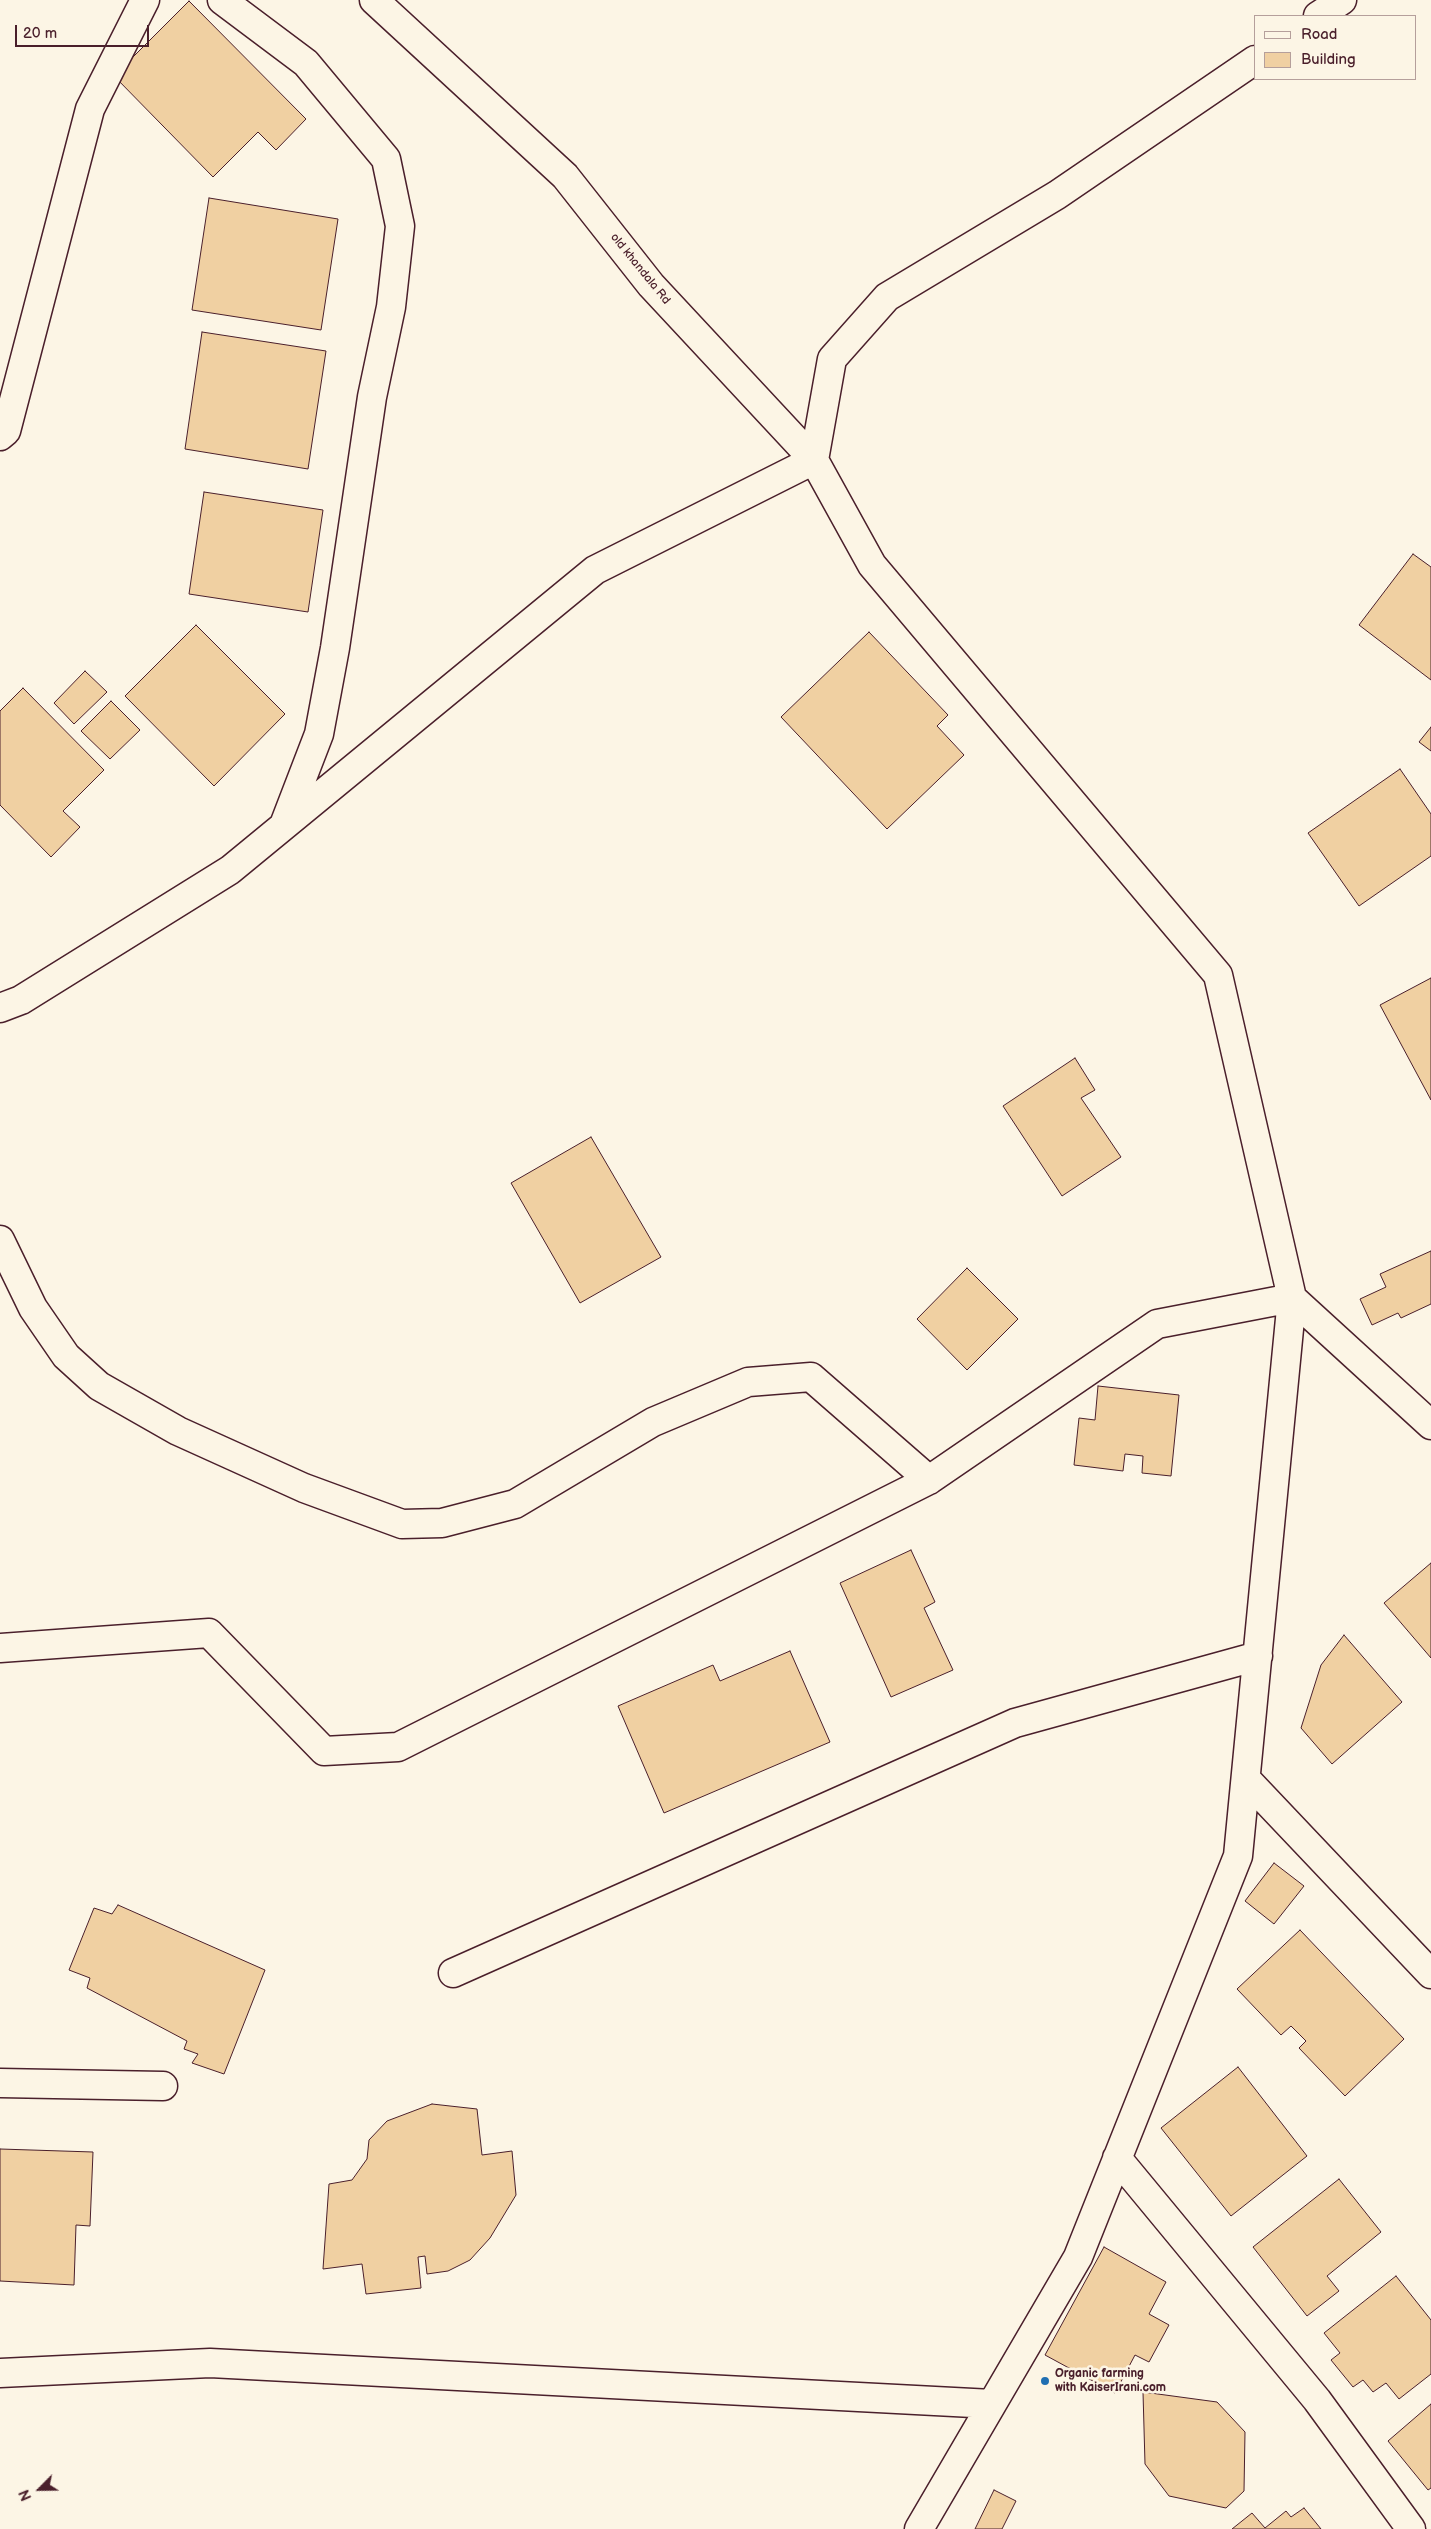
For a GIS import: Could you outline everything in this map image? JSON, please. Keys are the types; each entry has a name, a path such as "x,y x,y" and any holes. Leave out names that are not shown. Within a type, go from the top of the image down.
{"street":[{"path":"0,436 6,431 90,109 145,0"},
{"path":"222,0 306,63 386,159 400,226 391,307 372,396 335,648 319,734 284,826"},
{"name":"old khandala Rd","path":"374,0 565,176 651,285 814,460 872,565 1218,976 1292,1298 1238,1856 1078,2257 919,2529"},
{"path":"1320,15 1342,0"},
{"path":"0,1008 21,1000 230,870 595,570 814,460 832,359 887,296 1057,195 1254,61"},
{"path":"0,1240 33,1308 66,1356 99,1386 178,1430 304,1488 402,1524 442,1523 515,1504 653,1422 748,1382 811,1377 929,1480"},
{"path":"0,1648 209,1633 324,1751 398,1747 929,1480 1157,1324 1292,1298 1431,1425"},
{"path":"454,1973 1014,1723 1258,1656"},
{"path":"1246,1779 1431,1974"},
{"path":"0,2083 163,2086"},
{"path":"1117,2158 1317,2400 1411,2529"},
{"path":"0,2373 210,2363 992,2404"}],"building":[{"path":"189,1 306,119 276,150 258,132 213,177 114,76"},
{"path":"209,198 338,219 321,330 192,310"},
{"path":"202,332 326,351 308,469 185,449"},
{"path":"204,492 323,510 308,612 189,594"},
{"path":"1413,554 1431,567 1431,680 1359,625"},
{"path":"196,625 285,714 214,786 125,696"},
{"path":"869,632 948,715 937,726 964,755 887,829 781,717"},
{"path":"85,671 107,692 74,724 54,703"},
{"path":"23,688 104,770 63,811 80,827 51,857 0,805 0,711"},
{"path":"111,701 140,730 110,759 81,731"},
{"path":"1431,727 1431,751 1419,742"},
{"path":"1400,769 1431,814 1431,856 1359,906 1308,833"},
{"path":"1431,978 1431,1100 1380,1005"},
{"path":"1075,1058 1095,1090 1081,1098 1121,1157 1062,1196 1003,1106"},
{"path":"591,1137 661,1257 580,1303 511,1183"},
{"path":"1431,1251 1431,1304 1401,1318 1398,1313 1372,1325 1360,1299 1386,1287 1380,1274"},
{"path":"967,1268 1018,1319 967,1370 917,1319"},
{"path":"1098,1386 1179,1395 1171,1476 1142,1473 1143,1456 1125,1454 1123,1471 1074,1465 1079,1418 1095,1420"},
{"path":"911,1550 935,1602 924,1608 953,1670 891,1697 840,1583"},
{"path":"1431,1563 1431,1658 1384,1603"},
{"path":"1344,1635 1402,1702 1332,1764 1301,1728 1321,1665"},
{"path":"790,1651 830,1742 664,1813 618,1706 713,1665 720,1681"},
{"path":"1274,1863 1304,1886 1274,1924 1245,1901"},
{"path":"118,1905 265,1970 224,2074 192,2063 198,2054 184,2049 187,2041 87,1988 90,1978 69,1970 94,1908 112,1914"},
{"path":"1300,1930 1404,2039 1345,2096 1299,2048 1306,2041 1291,2026 1281,2035 1237,1989"},
{"path":"1238,2067 1307,2156 1231,2216 1161,2128"},
{"path":"432,2104 477,2109 482,2155 512,2151 516,2195 490,2238 470,2260 448,2271 427,2274 425,2256 418,2257 421,2288 366,2294 362,2264 323,2269 329,2184 352,2180 367,2159 369,2140 387,2121"},
{"path":"0,2149 93,2152 90,2226 76,2225 74,2285 0,2281"},
{"path":"1339,2179 1381,2232 1327,2276 1339,2291 1307,2316 1253,2247"},
{"path":"1104,2247 1166,2282 1149,2314 1169,2325 1149,2362 1135,2355 1115,2393 1045,2355"},
{"path":"1396,2276 1431,2320 1431,2374 1399,2399 1386,2383 1373,2392 1363,2380 1353,2387 1331,2360 1340,2353 1324,2333"},
{"path":"1143,2392 1217,2402 1245,2432 1244,2491 1226,2508 1169,2496 1145,2464"},
{"path":"1431,2404 1431,2488 1428,2490 1388,2441"},
{"path":"994,2490 1016,2501 1002,2529 975,2529"},
{"path":"1304,2508 1321,2529 1232,2529 1252,2513 1265,2528 1286,2511 1291,2517"}],"place":[{"name":"Organic farming with KaiserIrani.com","path":"1045,2381"}]}
